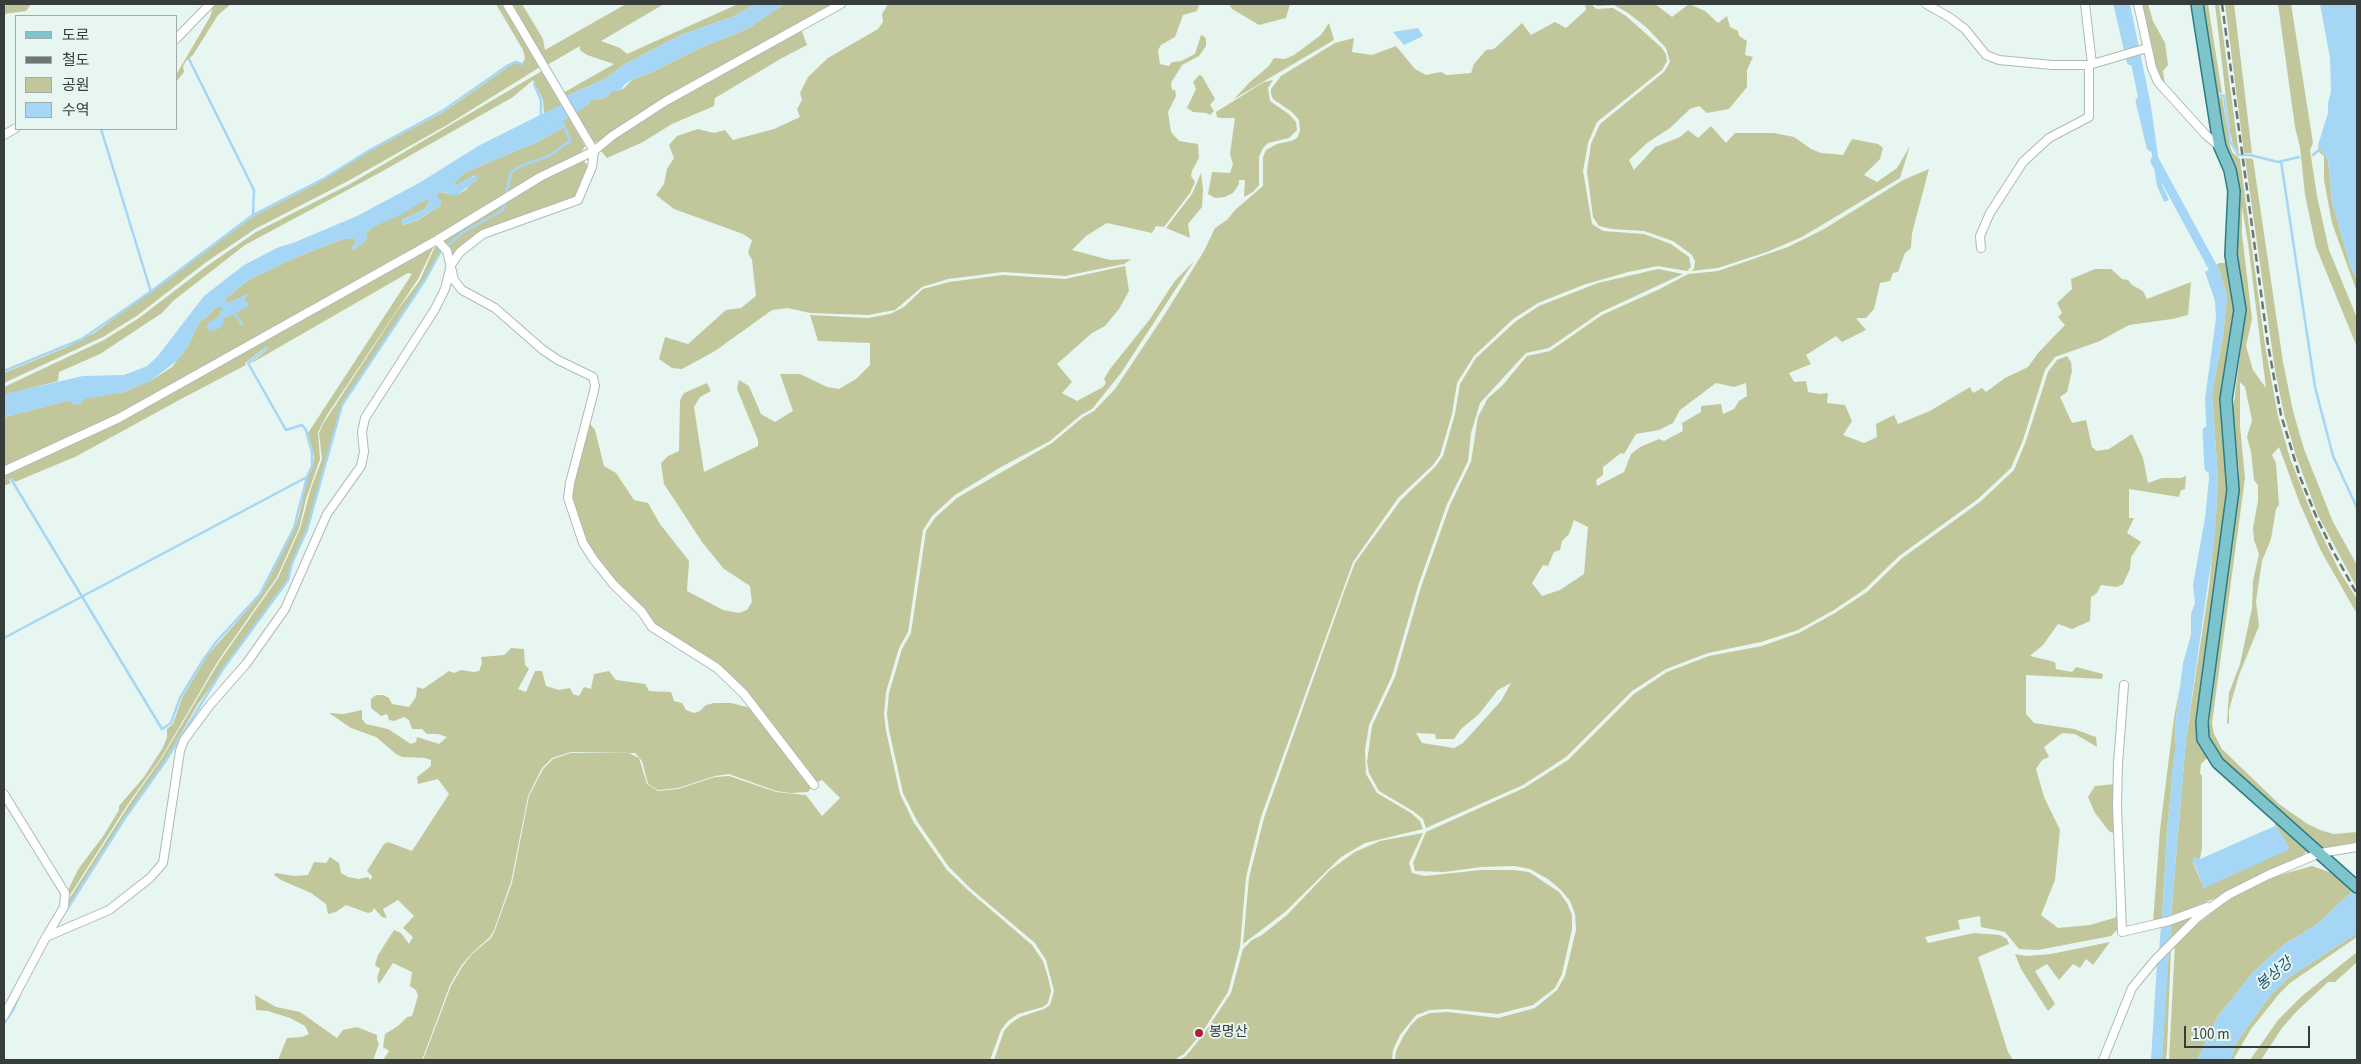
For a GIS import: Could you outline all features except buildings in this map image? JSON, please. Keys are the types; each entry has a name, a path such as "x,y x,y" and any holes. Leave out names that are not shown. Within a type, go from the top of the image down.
{"main road":[{"path":"2198,4 2220,147 2230,170 2234,191 2231,255 2240,310 2226,399 2233,490 2202,722 2203,739 2218,763 2355,885"}],"street":[{"path":"178,37 210,4"},
{"path":"46,937 109,910 159,870 163,863 180,751 184,740 210,705 246,664 285,609 327,514 361,466 364,452 362,432 364,418 435,309 445,289 451,265 460,252 483,234 578,200 592,167 594,151 507,4"},
{"path":"4,471 119,418 437,240 540,177 594,151 612,136 666,101 841,4"},
{"path":"1926,4 1957,23 1986,55 1992,57 2036,64 2091,64 2144,48"},
{"path":"1981,248 1980,236 1990,213 2023,162 2049,138 2088,117 2091,64 2084,4"},
{"path":"2138,4 2144,48 2158,82 2205,134 2220,147"},
{"path":"4,135 15,129"},
{"path":"437,240 446,248 454,280 462,290 502,313 542,350 593,377 595,386 593,396 570,483 568,498 583,543 594,560 620,591 642,612 652,627 717,668 744,694 814,785"},
{"path":"2124,685 2117,806 2122,932 2169,920 2212,906 2268,875 2320,853 2357,847"},
{"path":"4,794 65,893 64,906 4,1016"},
{"path":"2103,1060 2132,988 2140,976 2173,941 2212,906"}],"green space":[{"path":"10,4 31,4 26,11 4,14 4,6"},
{"path":"214,4 231,4 218,15 193,55 186,61 183,66 184,72 178,80 178,72 210,17"},
{"path":"496,4 503,4 540,67 447,125 348,181 255,229 205,263 138,315 103,337 4,383 4,373 67,347 94,333 254,216 325,179 353,160 445,111 508,67 516,63 522,64 525,58 523,50"},
{"path":"512,4 522,4 543,39 545,50 626,4 664,4 601,41 620,48 627,54 738,4 755,4 735,16 683,34 625,64 608,77 565,97 563,93 614,64 587,55 580,50 580,46 547,65"},
{"path":"784,4 835,4 600,141 593,143 574,112 581,103 586,100 606,98 612,91 623,89 632,80 702,47 747,29"},
{"path":"888,4 1196,4 1199,6 1197,11 1183,15 1175,37 1161,45 1158,50 1160,64 1169,66 1172,62 1181,61 1195,54 1201,35 1206,40 1206,46 1199,56 1182,65 1171,83 1172,90 1175,90 1176,96 1168,112 1171,132 1179,141 1198,144 1199,158 1192,171 1191,176 1195,182 1190,193 1164,227 1156,226 1152,233 1107,223 1086,236 1072,250 1110,260 1131,259 1124,264 1065,276 1003,272 948,279 922,287 895,310 868,315 810,313 788,308 772,310 715,351 682,369 672,368 659,359 665,337 688,344 726,310 741,308 756,296 752,260 748,253 752,240 743,234 674,209 656,195 664,184 667,169 674,158 669,145 677,136 698,129 714,133 725,130 733,140 774,129 800,117 797,109 802,100 800,93 808,77 828,58 878,29 883,22 882,14"},
{"path":"1229,4 1290,4 1286,18 1259,25 1232,9"},
{"path":"1585,4 1592,4 1596,9 1613,8 1626,16 1661,47 1666,54 1667,61 1662,70 1597,122 1588,143 1583,171 1592,224 1603,231 1644,234 1671,244 1689,257 1691,267 1687,271 1658,266 1628,272 1583,285 1538,303 1513,319 1474,356 1457,383 1452,414 1440,455 1433,465 1398,498 1353,562 1261,817 1246,877 1240,947 1228,992 1201,1034 1184,1054 1174,1060 994,1060 1004,1031 1010,1024 1020,1017 1050,1005 1054,991 1046,960 1035,943 971,889 949,867 917,821 903,793 887,714 889,693 902,649 911,633 926,531 935,518 957,498 1052,443 1083,417 1094,411 1115,389 1165,314 1204,251 1215,228 1227,220 1235,210 1263,186 1263,157 1266,150 1277,144 1297,138 1300,131 1299,120 1292,112 1273,99 1271,94 1271,89 1281,76 1335,43 1354,38 1352,52 1372,55 1396,46 1415,69 1426,75 1441,72 1447,75 1471,73 1474,64 1486,50 1494,49 1522,23 1531,35 1555,22 1566,28 1586,10"},
{"path":"1595,4 1655,4 1672,17 1689,4 1705,11 1718,23 1727,16 1730,27 1738,31 1739,36 1747,41 1745,55 1753,57 1747,70 1747,87 1729,109 1707,113 1699,106 1690,109 1670,128 1647,143 1629,160 1634,170 1655,147 1680,137 1688,130 1698,138 1711,126 1726,143 1735,133 1774,133 1794,137 1811,149 1821,153 1843,155 1852,139 1878,144 1883,148 1880,159 1864,175 1877,182 1897,168 1910,146 1900,178 1802,237 1767,252 1718,268 1691,271 1694,269 1695,261 1692,255 1673,241 1644,231 1612,229 1599,226 1593,217 1587,171 1591,144 1600,124 1664,72 1670,62 1666,48 1646,27 1628,13 1614,5 1597,6"},
{"path":"2139,4 2148,4 2153,21 2165,43 2168,65 2163,71 2165,85 2156,70"},
{"path":"2202,4 2208,4 2222,93 2219,93 2218,96 2222,97 2230,145 2232,152 2240,159 2265,345 2278,416 2290,458 2313,517 2340,572 2357,599 2357,614 2321,551 2300,504 2279,447 2272,455 2276,463 2279,505 2276,509 2271,539 2262,561 2256,601 2259,626 2239,675 2229,710 2229,724 2227,723 2229,693 2240,664 2252,608 2253,581 2259,554 2254,540 2253,528 2258,501 2258,485 2254,480 2251,452 2247,437 2252,420 2245,387 2240,382 2240,426 2245,478 2212,723 2214,734 2222,749 2279,804 2306,823 2320,830 2334,834 2357,832 2357,843 2324,850 2219,757 2209,740 2208,732 2238,491 2239,473 2233,410 2245,315 2238,257 2238,201 2224,145","holes":["2242,207 2266,388 2253,370 2246,346 2252,319 2242,234"]},
{"path":"2215,4 2219,4 2239,154 2233,144 2230,132"},
{"path":"2225,4 2234,4 2252,153 2244,153"},
{"path":"2278,4 2291,4 2313,143 2310,150 2317,196 2329,250 2357,318 2357,347 2316,247 2305,195 2300,147 2295,127"},
{"path":"1329,23 1334,40 1234,99 1269,66 1274,58 1285,59 1294,55 1321,35"},
{"path":"801,29 807,45 715,98 714,106 672,124 643,142 607,158 601,151 615,138 666,103"},
{"path":"542,71 585,146 582,151 436,237 118,416 4,468 4,417 63,402 124,392 152,380 172,367 189,345 198,324 217,307 222,307 222,311 217,318 222,318 248,306 244,300 247,295 228,303 225,299 250,279 299,256 340,240 354,238 357,242 352,247 361,244 367,239 365,234 373,227 427,198 430,200 425,209 402,220 403,225 418,220 441,205 436,195 439,192 457,195 467,189 475,175 457,185 453,183 466,172 535,143 565,127 556,107 544,114 543,100 533,80 513,97 381,172 245,245 173,301 162,313 100,354 59,372 58,381 4,395 4,387 104,340 139,318 207,266 256,232 350,184"},
{"path":"1199,75 1202,76 1215,99 1210,105 1214,111 1210,115 1193,112 1187,108 1196,89 1193,82"},
{"path":"1273,80 1268,88 1270,101 1290,115 1296,122 1297,130 1289,138 1268,143 1263,148 1259,157 1259,185 1253,192 1244,197 1245,180 1239,180 1239,184 1233,193 1225,197 1215,198 1208,194 1212,172 1230,173 1233,164 1230,154 1235,118 1217,117 1216,112 1264,82"},
{"path":"2318,145 2328,160 2332,202 2350,265 2357,281 2357,292 2332,223 2324,180 2324,156 2319,152"},
{"path":"2245,158 2253,159 2283,362 2293,411 2304,449 2333,522 2357,565 2357,588 2318,515 2296,456 2284,414 2275,370"},
{"path":"583,161 587,164 587,169 576,197 480,233 463,245 452,260 440,239 508,202 568,166"},
{"path":"1929,169 1912,233 1911,248 1905,253 1898,272 1893,273 1890,281 1880,283 1874,309 1866,318 1856,318 1866,330 1842,342 1836,336 1806,355 1811,364 1789,373 1794,382 1806,381 1808,392 1828,393 1827,403 1845,405 1852,421 1843,435 1864,443 1877,437 1876,424 1894,415 1898,424 1930,411 1970,387 1973,393 1982,388 1986,392 2005,378 2028,367 2039,352 2065,325 2058,317 2062,313 2057,303 2072,289 2071,279 2095,269 2111,269 2122,279 2128,280 2132,285 2143,291 2147,299 2191,282 2188,315 2129,325 2100,341 2055,357 2045,370 2023,440 2011,468 1978,499 1899,556 1865,589 1834,610 1798,630 1761,642 1708,653 1666,669 1632,691 1566,757 1523,785 1426,828 1423,819 1413,811 1379,791 1369,773 1367,762 1372,726 1395,677 1421,587 1450,505 1471,462 1478,417 1488,398 1502,386 1527,356 1550,351 1602,315 1688,274 1718,271 1788,247 1824,229 1903,180","holes":["1716,383 1734,387 1746,383 1747,396 1739,401 1734,409 1723,414 1721,404 1701,406 1701,412 1682,423 1683,431 1664,441 1659,439 1640,447 1631,454 1624,472 1597,486 1596,480 1603,475 1603,467 1621,453 1624,454 1636,434 1659,430 1673,423 1680,410","1574,520 1588,527 1584,574 1560,590 1542,596 1532,583 1543,565 1548,566 1554,552 1560,550 1562,541 1569,534","1511,683 1501,701 1463,743 1454,748 1422,743 1416,733 1435,734 1436,739 1454,739 1461,729 1479,714 1498,690"]},
{"path":"1201,173 1203,189 1202,207 1188,224 1190,238 1166,228 1192,194"},
{"path":"437,242 444,247 425,280 342,405 306,530 292,563 288,580 198,704 165,761 124,818 55,927 64,907 129,805 162,758 219,662 278,578 300,529 311,488 322,459 319,433 323,424 397,311 420,280"},
{"path":"435,244 418,279 327,415 318,432 320,459 306,499 299,528 277,577 218,661 161,758 128,804 70,895 67,892 79,868 104,835 119,810 119,806 144,777 162,749 167,738 167,729 173,724 182,698 207,656 261,594 295,528 299,516 307,478 313,466 314,456 308,433 412,274 408,273 250,364 268,349 266,347 245,363 246,365 77,456 15,482 12,478 9,480 11,483 4,486 4,473 121,420"},
{"path":"1194,261 1121,373 1092,409 1081,415 1050,441 1001,467 955,495 932,516 923,530 908,632 899,648 886,692 884,714 886,731 900,794 914,823 947,870 1032,945 1043,961 1048,977 1051,991 1048,1003 1043,1007 1018,1014 1008,1021 1001,1030 990,1060 423,1060 451,986 472,954 491,938 495,930 512,883 529,796 543,769 553,759 571,753 629,753 639,758 647,784 658,791 678,789 715,777 729,776 776,792 806,795 822,816 840,798 822,780 815,783 745,692 655,626 614,582 584,542 570,495 587,420 595,430 604,466 616,473 634,500 648,503 660,524 689,561 687,591 723,610 739,613 747,610 752,602 750,586 724,569 702,542 664,484 661,463 668,456 679,451 680,400 684,393 707,383 711,391 700,397 694,407 704,472 758,446 758,440 737,389 739,380 749,386 761,414 775,422 793,411 780,374 800,374 827,387 839,389 856,379 870,365 870,343 818,341 810,315 868,318 890,314 904,307 923,289 949,282 1003,275 1065,279 1125,266 1129,291 1119,309 1105,326 1092,333 1057,364 1072,382 1062,393 1077,401 1103,387 1106,383 1104,379 1110,369 1150,319 1174,282"},
{"path":"2219,263 2225,263 2229,266 2235,308 2230,349 2230,479 2199,739 2309,850 2299,858 2216,898 2171,916 2186,739 2209,587 2216,516 2218,479 2212,393 2223,336 2227,296 2221,276 2213,267","holes":["2207,758 2275,822 2275,826 2278,828 2204,888 2193,863 2195,857 2200,859 2202,848 2202,776 2200,773 2201,764"]},
{"path":"1658,269 1683,274 1601,312 1549,348 1526,353 1480,403 1471,433 1468,461 1447,504 1418,586 1392,676 1369,725 1365,750 1366,774 1377,793 1411,813 1420,821 1423,829 1365,843 1341,857 1285,912 1243,944 1249,878 1264,818 1355,563 1401,500 1435,467 1443,456 1455,414 1460,384 1476,358 1515,322 1539,306 1598,283"},
{"path":"2067,356 2071,362 2072,371 2067,392 2060,397 2072,423 2086,420 2092,447 2097,451 2109,449 2132,434 2143,458 2148,483 2162,478 2181,478 2186,476 2185,489 2181,490 2179,497 2129,489 2129,518 2134,518 2127,533 2141,542 2131,557 2130,569 2123,584 2117,587 2101,585 2097,593 2091,597 2090,621 2072,629 2058,624 2043,645 2030,656 2055,662 2056,669 2072,672 2076,667 2103,674 2102,679 2026,675 2026,714 2034,723 2074,729 2096,737 2097,747 2075,734 2062,733 2044,747 2049,757 2042,760 2036,769 2044,797 2060,830 2055,880 2041,915 2058,928 2090,925 2119,915 2119,928 2111,936 2038,950 2019,949 2005,932 1981,927 1980,916 1958,920 1960,929 1925,937 1928,943 1974,933 2000,935 2007,939 2009,944 1978,957 2008,1052 2013,1060 1395,1060 1396,1051 1411,1025 1418,1018 1430,1013 1448,1012 1498,1018 1535,1008 1557,990 1565,976 1576,930 1575,914 1570,901 1548,879 1530,869 1514,866 1481,867 1444,872 1415,871 1413,863 1426,832 1524,788 1568,760 1634,694 1667,672 1709,656 1762,646 1799,633 1867,592 1901,559 1980,502 2014,470 2026,441 2048,372 2057,360"},
{"path":"511,648 524,649 525,665 529,669 518,689 526,692 535,671 542,671 546,686 559,690 570,688 573,694 579,696 584,687 591,689 594,674 609,671 616,680 645,684 649,691 671,692 674,701 682,703 686,710 694,713 700,711 706,705 714,703 731,703 755,709 813,785 808,792 791,793 776,791 729,774 715,776 678,788 658,790 648,784 642,761 635,753 571,752 552,758 542,768 528,796 511,882 494,930 490,937 461,966 450,985 422,1060 383,1060 389,1051 383,1047 385,1034 398,1026 407,1017 412,1016 418,996 416,990 410,986 412,972 393,963 379,984 377,978 380,969 375,965 378,955 394,930 401,933 409,944 413,937 403,928 414,916 398,900 383,909 387,918 382,917 374,908 372,912 368,913 346,905 336,912 328,914 326,904 311,893 274,875 276,873 294,876 308,875 314,862 326,863 330,857 339,863 341,873 348,877 359,879 368,877 371,880 372,876 367,871 384,844 388,842 412,851 449,794 438,779 418,784 417,777 431,766 431,760 402,757 376,737 351,728 329,713 344,714 362,710 362,719 366,724 388,729 411,744 416,742 417,737 439,744 447,737 438,734 427,734 422,729 412,729 409,720 404,717 394,721 389,720 387,714 381,716 371,708 371,699 376,695 383,695 389,698 392,704 409,707 416,697 417,687 423,689 449,671 454,673 461,670 479,671 482,663 481,657 504,655"},
{"path":"2180,686 2175,726 2177,771 2172,782 2167,830 2162,920 2153,923 2160,830 2174,718"},
{"path":"2115,784 2115,834 2109,831 2095,813 2088,797 2095,786"},
{"path":"1423,833 1409,863 1412,873 1425,876 1481,870 1514,870 1529,872 1559,892 1567,903 1572,915 1572,929 1562,974 1555,988 1533,1005 1498,1014 1448,1009 1430,1010 1416,1015 1400,1035 1393,1050 1392,1060 1179,1060 1186,1056 1203,1035 1231,993 1243,949 1252,940 1262,935 1287,915 1330,870 1355,852 1380,841"},
{"path":"2312,866 2332,873 2355,889 2316,925 2285,944 2254,971 2218,1016 2197,1060 2169,1060 2175,943 2217,908 2247,889 2276,876"},
{"path":"2192,915 2195,917 2170,942 2171,923"},
{"path":"2357,933 2357,937 2290,983 2279,994 2251,1029 2233,1060 2231,1060 2236,1043 2269,997 2288,978"},
{"path":"2110,942 2093,965 2086,959 2080,968 2073,964 2059,980 2047,964 2035,971 2055,1004 2048,1011 2021,969 2015,954 2026,956 2051,954"},
{"path":"2171,949 2167,1049 2166,1060 2162,1060 2167,969"},
{"path":"2357,952 2357,962 2335,982 2328,982 2296,1012 2282,1028 2261,1060 2250,1060 2278,1020 2302,996"},
{"path":"255,995 276,1007 300,1012 337,1038 343,1030 357,1027 377,1035 379,1044 373,1060 278,1060 287,1038 302,1037 309,1034 305,1026 290,1018 268,1011 256,1010"}],"water":[{"path":"755,4 784,4 747,29 702,47 632,80 625,84 619,92 612,91 606,98 586,100 574,112 565,97 608,77 625,64 683,34 735,16"},
{"path":"2119,4 2130,4 2139,48 2129,50"},
{"path":"2320,4 2357,4 2357,281 2350,265 2332,202 2328,160 2318,145 2328,113 2331,92 2330,58"},
{"path":"1418,28 1423,36 1404,45 1393,32"},
{"path":"2140,52 2151,106 2162,185 2169,200 2164,202 2157,186 2146,119 2138,97 2130,59 2127,56"},
{"path":"556,107 565,127 535,143 466,172 454,183 457,185 470,177 479,176 476,181 457,195 452,196 448,193 439,192 436,195 442,202 441,205 419,219 403,225 401,223 402,220 425,209 430,200 423,201 401,215 373,227 365,234 368,239 353,251 352,247 357,242 354,238 340,240 299,256 250,279 225,299 228,303 247,294 244,300 248,302 248,306 229,317 223,318 223,325 218,329 208,331 209,322 217,318 222,311 222,307 217,307 198,324 189,345 179,359 152,380 124,392 85,399 81,404 73,405 71,402 63,402 4,417 4,394 83,376 124,375 147,366 157,357 204,296 244,265 279,247 357,216 419,183 480,145"},
{"path":"2213,267 2221,276 2227,296 2223,336 2212,393 2218,479 2215,534 2186,739 2171,916 2162,920 2167,830 2172,782 2177,771 2175,726 2183,663 2191,635 2191,614 2195,603 2193,585 2205,518 2209,479 2205,399 2216,318 2215,301 2205,272"},
{"path":"2275,826 2290,849 2204,888 2192,859 2195,857 2200,859"},
{"name":"봉상강","path":"2355,889 2357,892 2357,933 2288,978 2269,997 2236,1043 2231,1060 2197,1060 2218,1016 2254,971 2285,944 2316,925"},
{"path":"2171,923 2170,942 2159,951 2161,926"},
{"path":"2169,952 2162,1060 2151,1060 2157,963"}],"waterway":[{"path":"2118,4 2131,61"},
{"path":"189,59 254,190 253,215"},
{"path":"4,371 82,339 153,290 253,215 325,178 370,150 444,110 507,66 516,62 522,64"},
{"path":"534,84 541,100 541,115"},
{"path":"2220,95 2224,96 2230,141 2238,155 2250,155 2278,162 2299,157"},
{"path":"544,125 583,99"},
{"path":"2140,101 2151,147"},
{"path":"506,195 511,172 523,165 549,156 570,141 565,127"},
{"path":"101,130 151,292"},
{"path":"2313,155 2319,150"},
{"path":"2155,161 2218,277"},
{"path":"2281,161 2315,387 2333,456 2357,508"},
{"path":"66,911 125,818 165,762 223,669 288,580 292,563 307,530 342,405 425,280 441,251 462,233 503,210 505,201"},
{"path":"235,314 242,324"},
{"path":"11,479 162,729 171,723 180,698 203,660 217,641 260,594 294,528 307,477 312,466 312,453 306,430 302,425 286,430 248,363 267,348"},
{"path":"2207,431 2209,468"},
{"path":"4,638 307,477"},
{"path":"2175,783 2179,752"},
{"path":"4,1023 13,1010 20,994"}],"railway":[{"path":"2222,4 2268,345 2281,415 2300,477 2316,516 2357,594"}],"place":[{"name":"봉명산","path":"1199,1033"}]}
